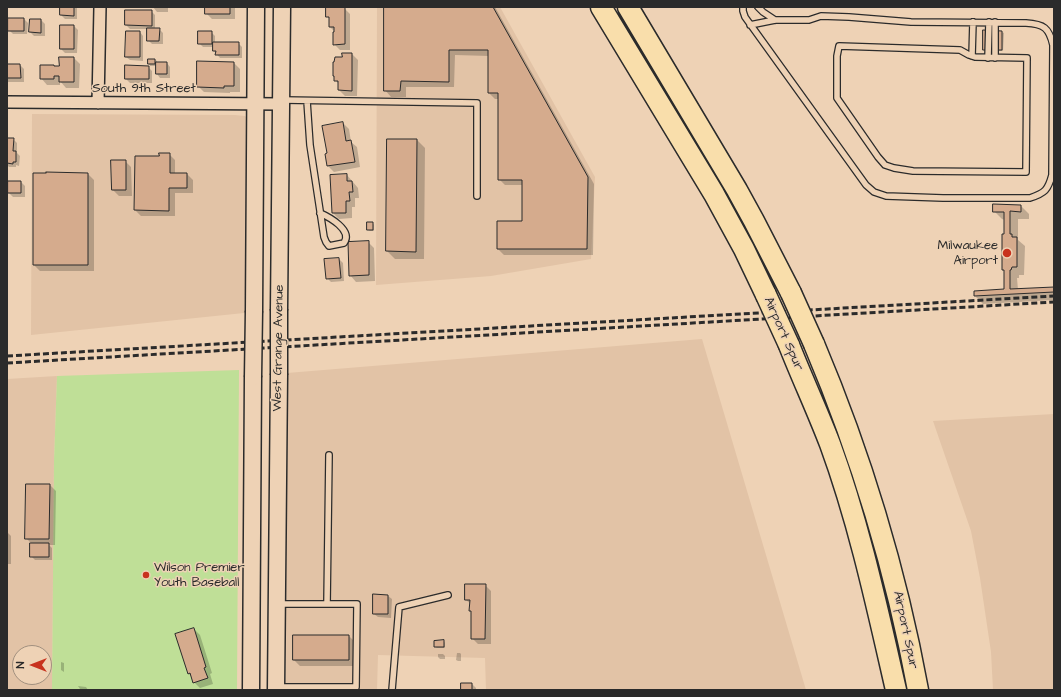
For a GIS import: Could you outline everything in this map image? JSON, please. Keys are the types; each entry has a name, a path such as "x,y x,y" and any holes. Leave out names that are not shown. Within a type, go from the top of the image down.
{"highway":[{"name":"Airport Spur","path":"601,7 714,194 744,249 789,345 830,443 846,494 863,550 896,690"},
{"name":"Airport Spur","path":"628,7 737,190 791,293 814,344 864,474 877,516 910,644 918,690"}],"street":[{"path":"98,103 100,7"},
{"name":"West Grange Avenue","path":"251,690 256,7"},
{"name":"West Grange Avenue","path":"276,689 282,7"},
{"name":"South 9th Street","path":"7,102 256,104 281,102"},
{"path":"252,604 277,604"}],"lane":[{"path":"744,7 743,11 750,25 866,185 874,192 886,196 943,198 1030,198 1041,194 1049,186 1052,175 1053,45 1051,36 1045,28 1036,24 1026,23 911,22 821,16 809,20 775,20 750,25"},
{"path":"758,7 762,12 775,20"},
{"path":"972,56 973,22"},
{"path":"992,22 992,58"},
{"path":"840,46 960,50 972,56 992,58 1027,58 1026,172 913,171 890,166 878,157 837,98 837,56 840,46"},
{"path":"307,101 310,146 320,213 324,237 329,246 344,243 346,238 342,229 335,221 320,213"},
{"path":"281,102 477,103 477,196"},
{"path":"327,604 328,455"},
{"path":"392,690 399,607 448,595"},
{"path":"276,689 356,688 357,604 277,604"}],"shaded area":[{"path":"377,7 500,7 595,177 591,259 491,276 376,285"},
{"path":"32,114 245,116 248,119 248,123 244,313 31,335"},
{"path":"702,339 806,690 486,690 485,658 378,655 377,690 286,690 287,373"},
{"path":"57,376 54,461 52,690 7,690 7,379"},
{"path":"1054,414 1054,690 993,690 991,652 980,578 971,531 933,421"}],"green space":[{"name":"Wilson Premier Youth Baseball","path":"239,370 237,690 52,690 54,461 57,376"}],"building":[{"path":"60,7 74,7 74,16 60,15"},
{"path":"205,7 230,7 230,14 205,14"},
{"path":"326,7 345,7 345,44 333,45 334,27 329,27 329,17 326,17"},
{"path":"384,7 493,7 588,177 587,249 497,249 497,221 522,221 522,180 498,180 498,93 488,93 488,50 449,50 449,82 401,81 400,91 384,91"},
{"path":"125,10 152,10 152,26 125,25"},
{"path":"8,18 24,18 24,31 8,31"},
{"path":"30,19 41,19 41,33 29,32"},
{"path":"60,25 74,25 74,49 60,49"},
{"path":"147,28 160,28 159,41 147,41"},
{"path":"983,30 1002,31 1002,50 983,50"},
{"path":"126,31 140,31 140,57 125,57"},
{"path":"198,31 212,31 212,44 198,44"},
{"path":"213,42 239,42 239,55 215,55 216,51 213,51"},
{"path":"342,53 352,53 352,91 338,90 338,81 334,81 333,62 335,57 342,57"},
{"path":"59,57 74,57 74,82 59,82 59,76 54,76 54,79 40,79 40,65 59,66"},
{"path":"148,59 155,59 155,64 148,64"},
{"path":"197,61 234,62 234,86 224,86 224,88 197,87"},
{"path":"156,62 167,62 167,74 156,74"},
{"path":"7,64 20,64 21,78 7,78"},
{"path":"125,65 149,66 149,79 125,79"},
{"path":"343,122 346,141 351,140 355,162 327,166 325,154 327,153 322,126"},
{"path":"7,138 14,138 13,151 16,151 16,162 13,162 13,164 7,163"},
{"path":"387,139 417,139 416,252 386,251"},
{"path":"159,153 170,153 170,173 187,173 187,188 169,188 169,211 134,210 135,156 159,156"},
{"path":"111,160 126,160 126,190 112,190"},
{"path":"33,173 88,173 88,265 33,265"},
{"path":"347,174 347,181 352,181 353,192 349,192 350,201 346,201 346,213 332,213 330,175"},
{"path":"8,181 21,181 21,193 8,193"},
{"name":"Milwaukee Airport","path":"993,204 1021,205 1021,212 1010,211 1010,234 1012,234 1012,237 1017,237 1017,267 1012,267 1010,270 1010,289 1054,287 1054,292 974,296 974,291 1004,289 1004,270 1002,270 1002,234 1004,234 1004,212 993,212"},
{"path":"367,222 373,222 373,230 367,230"},
{"path":"369,241 369,275 349,276 348,242"},
{"path":"339,258 341,278 326,279 324,259"},
{"path":"26,484 50,484 49,539 25,539"},
{"path":"30,543 49,543 49,557 30,557"},
{"path":"465,584 486,584 485,639 471,639 471,611 469,611 470,600 465,600"},
{"path":"373,594 388,595 388,614 373,614"},
{"path":"194,628 208,678 193,683 190,673 188,674 175,634"},
{"path":"293,635 349,635 349,660 293,660"},
{"path":"444,640 444,647 434,647 434,641"},
{"path":"461,683 472,683 472,690 461,690"}],"railway":[{"path":"7,356 1054,296"},
{"path":"7,363 1054,302"}],"place":[{"name":"Milwaukee Airport","path":"1007,253"},
{"name":"Wilson Premier Youth Baseball","path":"146,575"}]}
